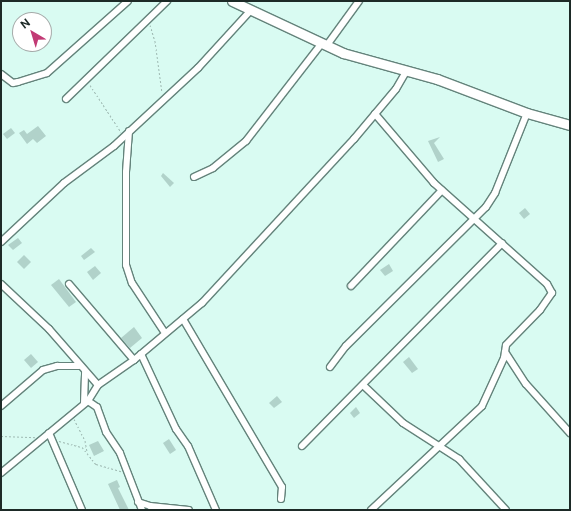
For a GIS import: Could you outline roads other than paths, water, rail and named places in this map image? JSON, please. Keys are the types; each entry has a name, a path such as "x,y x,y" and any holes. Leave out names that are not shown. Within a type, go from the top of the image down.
{"street":[{"path":"1,74 8,80 18,82 47,73 128,1"},
{"path":"66,99 86,77 147,22 167,1"},
{"path":"232,1 324,44 406,72 457,85 527,112 570,125"},
{"path":"194,177 213,168 246,141 359,1"},
{"path":"1,242 64,183 123,137 203,63 251,10"},
{"path":"1,473 86,402 98,385 134,360 183,319 214,290 375,114 406,72"},
{"path":"330,367 346,346 475,219 492,199 527,112"},
{"path":"375,114 442,190 548,284 552,293 540,310 509,341 482,406 375,509"},
{"path":"129,131 126,172 126,265 132,283 165,333"},
{"path":"351,286 442,190"},
{"path":"302,446 502,243"},
{"path":"1,284 49,329 79,366 98,385"},
{"path":"68,284 134,360"},
{"path":"183,319 282,487 282,499"},
{"path":"505,352 526,384 570,433"},
{"path":"141,354 176,429 188,446 216,510"},
{"path":"1,406 43,370 57,366 79,366"},
{"path":"85,372 86,402"},
{"path":"363,385 403,423 440,445 466,466 506,510"},
{"path":"86,402 97,407 106,432 120,453 126,474 142,510"},
{"path":"49,433 82,510"},
{"path":"138,502 150,506 189,510"}]}
